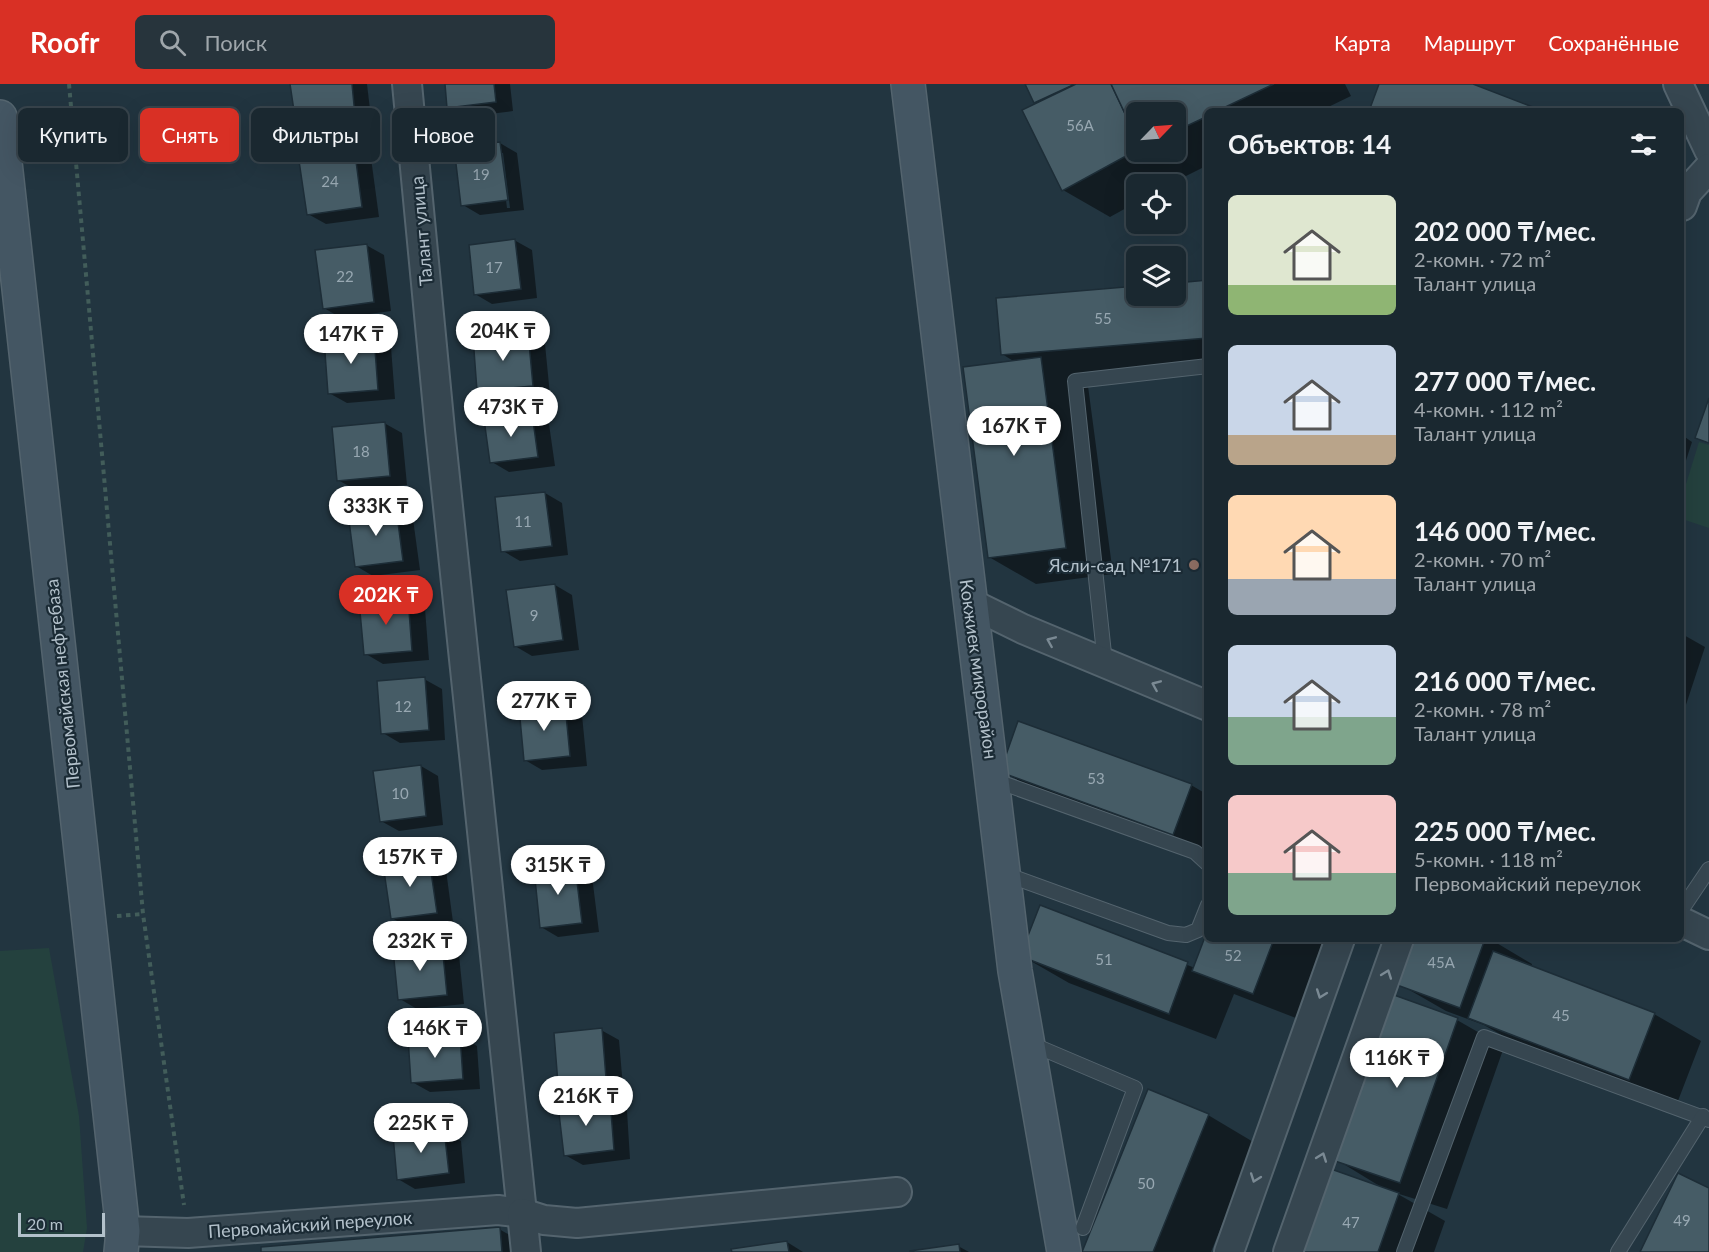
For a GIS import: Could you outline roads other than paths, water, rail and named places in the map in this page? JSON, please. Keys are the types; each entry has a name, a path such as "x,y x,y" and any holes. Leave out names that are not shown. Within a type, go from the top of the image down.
{"street":[{"name":"Талант улица","path":"407,84 510,1212 526,1252"},
{"name":"Кокжиек микрорайон","path":"908,84 970,603 994,780 1015,971 1028,1042 1074,1240"},
{"path":"1678,84 1698,140"},
{"name":"Первомайская нефтебаза","path":"0,117 122,1242"},
{"path":"1684,200 1687,192 1709,168"},
{"path":"970,603 1023,629 1204,704"},
{"path":"1684,923 1709,935"},
{"path":"1228,1252 1339,942"},
{"path":"1288,1252 1398,942"},
{"name":"Первомайский переулок","path":"122,1242 188,1233 510,1212 544,1220 577,1222 897,1192"}],"lane":[{"path":"1105,663 1075,381 1204,366"},
{"path":"994,780 1195,852 1204,860"},
{"path":"1684,906 1709,869"},
{"path":"1004,874 1168,933 1186,935 1198,930 1204,915"},
{"path":"1404,1252 1484,1037 1706,1118 1618,1252"},
{"path":"1028,1042 1135,1088 1074,1240"}],"place":[{"name":"Ясли-сад №171","path":"1194,565"}]}
